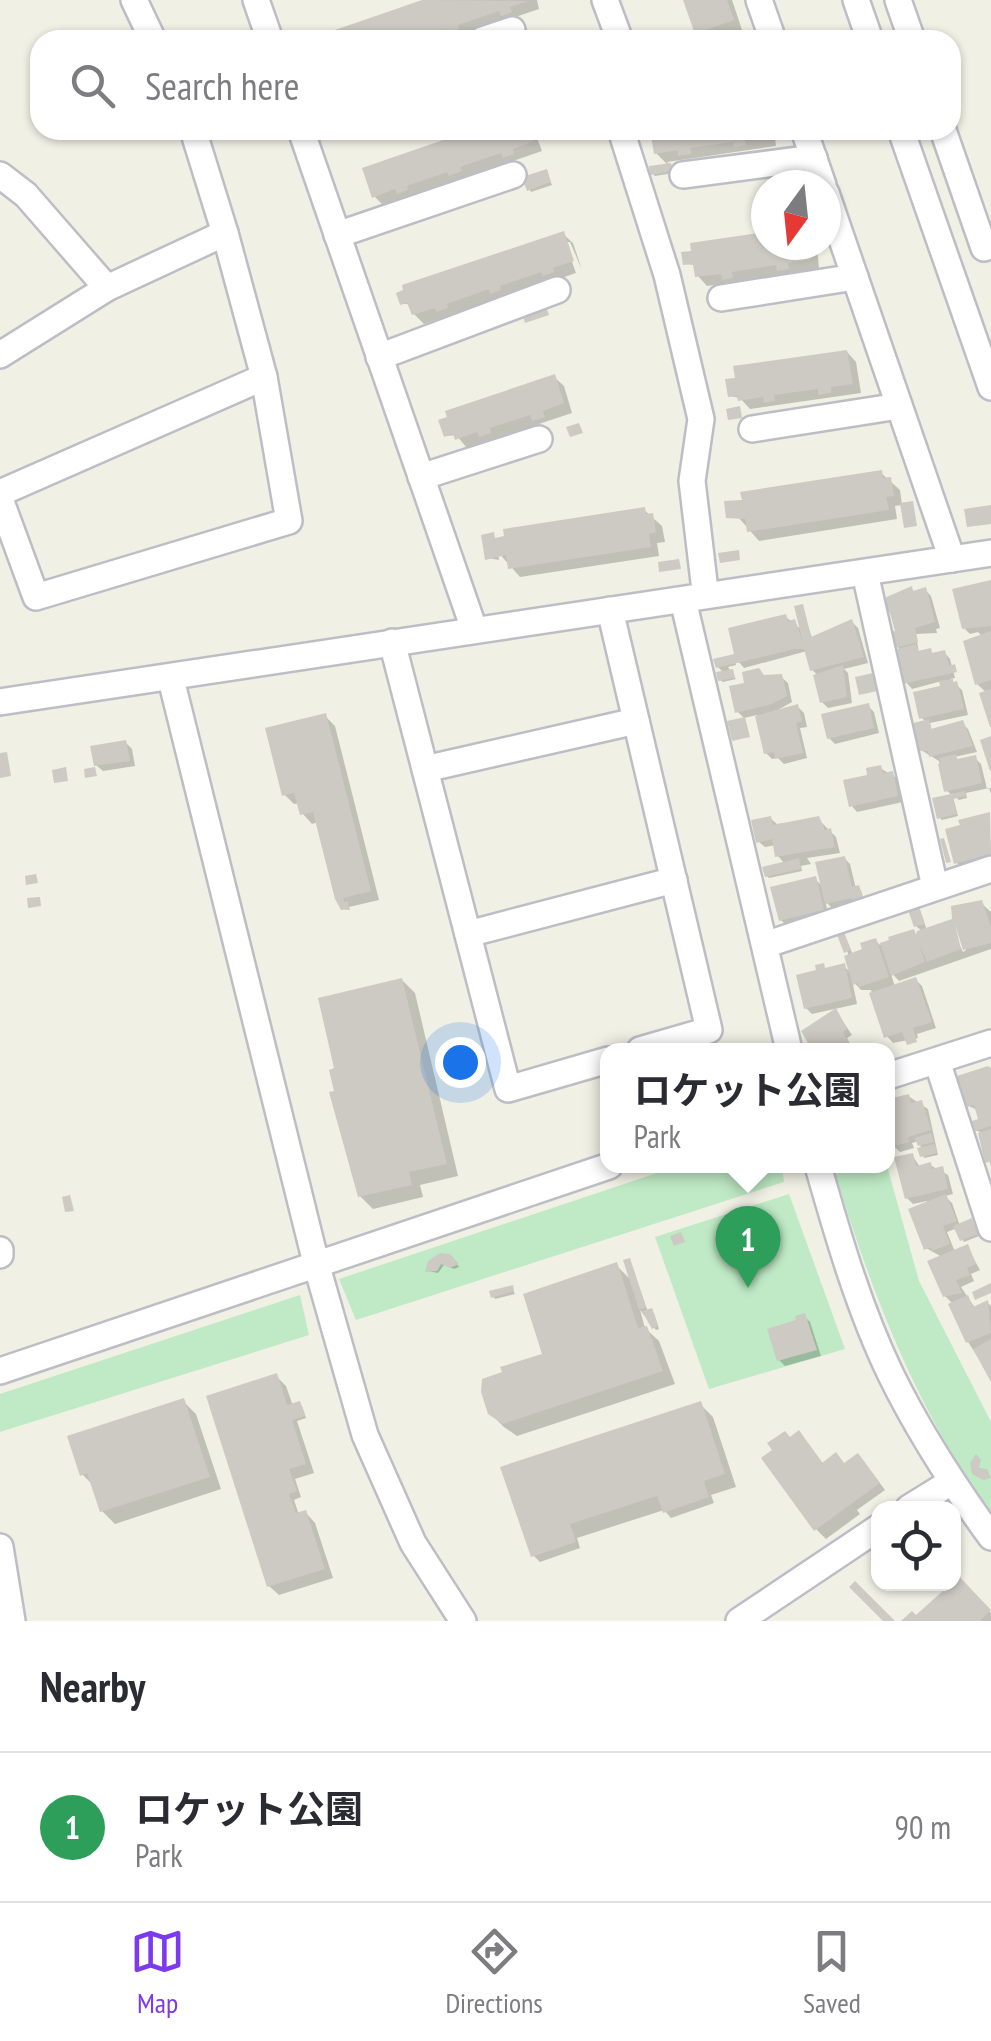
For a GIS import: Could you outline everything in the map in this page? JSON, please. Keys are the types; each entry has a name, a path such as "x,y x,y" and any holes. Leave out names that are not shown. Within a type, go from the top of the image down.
{"street":[{"path":"134,0 148,30"},
{"path":"256,0 266,30"},
{"path":"606,0 616,30"},
{"path":"760,0 770,30"},
{"path":"856,0 866,30"},
{"path":"898,0 908,30"},
{"path":"195,140 264,377 289,521 36,597 0,496 264,377"},
{"path":"305,140 474,629"},
{"path":"623,140 667,275 702,419 692,481 704,582"},
{"path":"808,140 818,170"},
{"path":"905,140 991,387"},
{"path":"946,140 984,248 991,246"},
{"path":"683,175 814,158"},
{"path":"0,175 26,195 107,288"},
{"path":"338,235 513,175"},
{"path":"0,355 107,288 225,233"},
{"path":"841,238 952,559"},
{"path":"721,298 854,277"},
{"path":"380,357 556,290"},
{"path":"752,429 899,406"},
{"path":"421,478 539,439"},
{"path":"0,702 991,553"},
{"path":"865,572 935,887"},
{"path":"683,600 787,1043"},
{"path":"610,610 709,1030 664,1043"},
{"path":"392,642 508,1088 600,1062"},
{"path":"171,679 316,1264 365,1435 413,1543 463,1621"},
{"path":"425,770 636,721"},
{"path":"766,946 991,869"},
{"path":"468,934 674,880"},
{"path":"895,1074 991,1043"},
{"path":"936,1061 991,1228"},
{"path":"0,1371 600,1169"},
{"path":"820,1173 840,1242 890,1373 951,1482 991,1538"},
{"path":"920,1501 951,1482"},
{"path":"738,1621 871,1533"},
{"path":"0,1546 12,1621"}],"green space":[{"path":"657,1173 783,1173 784,1182 356,1320 339,1279"},
{"path":"835,1173 889,1173 919,1281 991,1422 991,1513 918,1390 862,1256"},
{"path":"789,1194 845,1349 709,1389 655,1237"},
{"path":"300,1295 309,1335 0,1432 0,1394"}],"building":[{"path":"422,0 528,1 510,7 512,12 501,16 499,11 458,25 456,30 335,30"},
{"path":"683,0 727,0 734,20 706,30 694,30"},
{"path":"443,140 534,141 513,149 514,154 503,158 501,153 460,167 462,171 449,176 447,172 407,186 408,190 397,194 395,189 372,198 362,168"},
{"path":"652,140 745,140 746,145 734,147 733,142 690,148 691,154 678,156 678,150 654,154"},
{"path":"671,163 673,171 650,175 649,166"},
{"path":"547,169 551,182 527,191 522,177"},
{"path":"564,231 574,261 553,268 554,272 543,276 541,272 500,286 501,290 490,294 489,289 436,312 435,308 412,315 407,303 400,305 396,293 403,290 402,285"},
{"path":"751,234 751,260 810,260 788,263 789,269 777,271 776,265 732,272 733,278 722,280 721,274 695,277 693,264 683,265 681,252 691,251 690,243"},
{"path":"545,303 549,315 525,323 521,310"},
{"path":"847,350 853,384 831,387 831,393 818,395 818,389 774,395 775,401 764,403 763,397 738,401 737,396 728,397 725,379 735,378 733,366"},
{"path":"555,374 564,403 543,411 545,417 532,421 530,415 490,428 491,433 479,437 477,432 455,440 453,434 444,437 438,420 447,417 445,411"},
{"path":"740,406 742,418 728,420 726,409"},
{"path":"579,423 583,433 570,437 566,427"},
{"path":"882,470 883,478 891,477 894,496 886,497 889,510 747,532 745,519 726,518 724,501 742,500 740,492"},
{"path":"913,501 917,526 904,528 900,503"},
{"path":"991,505 991,524 967,527 964,509"},
{"path":"645,507 646,514 653,513 656,532 649,534 651,547 508,569 506,555 485,560 481,535 494,532 495,538 504,536 503,529"},
{"path":"739,550 740,560 720,563 718,553"},
{"path":"679,559 681,569 659,572 658,562"},
{"path":"991,580 991,626 962,629 952,589"},
{"path":"912,586 913,591 926,587 935,622 915,628 918,642 895,648 890,632 895,631 882,599"},
{"path":"803,604 811,637 852,619 864,657 810,671 804,649 795,649 716,668 713,659 734,654 728,628 786,614 788,621 795,619 803,643 794,606"},
{"path":"991,631 991,680 975,685 963,641"},
{"path":"916,644 918,651 945,650 949,666 955,664 957,672 903,684 897,649"},
{"path":"843,665 847,697 820,703 813,675"},
{"path":"759,668 764,675 782,674 787,696 735,713 729,686 744,683 742,672"},
{"path":"733,669 735,678 718,681 716,672"},
{"path":"873,673 877,691 859,695 855,677"},
{"path":"957,681 964,709 919,719 913,692"},
{"path":"991,689 991,727 990,727 979,693"},
{"path":"869,703 874,728 827,739 821,714"},
{"path":"798,704 802,721 796,723 803,753 775,759 774,752 764,754 755,716"},
{"path":"326,713 371,891 343,898 349,909 341,910 313,812 300,815 294,793 282,796 265,728"},
{"path":"745,717 750,737 732,741 727,721"},
{"path":"929,719 931,729 963,720 973,746 929,757 928,751 919,751 910,724"},
{"path":"991,736 991,771 990,771 980,740"},
{"path":"126,740 130,761 94,766 90,746"},
{"path":"7,752 11,776 0,778 0,753"},
{"path":"956,754 957,759 976,755 982,783 944,792 939,758"},
{"path":"881,765 883,773 893,771 898,796 849,807 843,780 867,775 866,768"},
{"path":"66,767 68,781 54,783 52,770"},
{"path":"95,767 97,776 85,778 84,769"},
{"path":"965,791 966,796 953,799 957,814 937,819 932,798"},
{"path":"990,812 991,854 954,864 945,829 960,825 958,820"},
{"path":"771,816 773,825 819,816 825,830 831,828 835,847 775,857 772,839 756,843 751,820"},
{"path":"944,838 951,862 946,863 940,839"},
{"path":"845,856 852,887 859,885 863,899 825,904 815,862"},
{"path":"799,858 801,869 765,877 762,867"},
{"path":"36,874 38,883 26,885 25,876"},
{"path":"816,876 824,910 779,921 770,887"},
{"path":"40,897 41,906 28,908 27,898"},
{"path":"982,900 991,927 991,943 963,950 955,924 961,949 927,962 919,944 925,962 891,976 880,943 914,929 916,935 917,931 952,919 951,906"},
{"path":"919,906 925,924 914,927 908,910"},
{"path":"844,932 851,950 844,953 837,935"},
{"path":"876,938 889,977 859,987 858,983 853,985 844,956 862,949 860,943"},
{"path":"824,963 825,968 845,963 852,998 804,1009 796,975 816,970 815,965"},
{"path":"916,977 932,1022 913,1028 917,1042 907,1045 902,1032 884,1038 869,993"},
{"path":"402,978 447,1164 409,1172 412,1185 358,1197 329,1092 334,1091 329,1070 334,1068 318,998"},
{"path":"836,1008 849,1043 808,1043 801,1031"},
{"path":"988,1066 991,1126 972,1132 969,1122 978,1119 974,1105 967,1107 957,1076"},
{"path":"909,1094 911,1103 922,1100 931,1130 895,1146 895,1097"},
{"path":"991,1129 991,1161 985,1163 978,1133"},
{"path":"931,1133 934,1142 918,1146 915,1138"},
{"path":"935,1144 937,1153 920,1157 917,1148"},
{"path":"913,1153 916,1166 931,1162 932,1169 943,1166 948,1189 905,1199 895,1157"},
{"path":"946,1194 957,1221 943,1226 950,1244 924,1250 908,1209"},
{"path":"70,1195 74,1211 65,1212 62,1197"},
{"path":"972,1218 978,1234 960,1241 953,1226"},
{"path":"681,1232 685,1242 674,1246 670,1236"},
{"path":"968,1244 976,1264 967,1268 970,1275 956,1280 962,1293 943,1297 927,1261"},
{"path":"440,1253 450,1254 459,1264 450,1268 441,1264 437,1271 425,1272 428,1261"},
{"path":"630,1258 646,1307 639,1310 623,1260"},
{"path":"617,1262 638,1328 647,1326 663,1371 503,1424 488,1414 481,1392 482,1379 502,1372 500,1367 542,1354 523,1294"},
{"path":"991,1283 991,1293 975,1300 972,1292"},
{"path":"513,1285 514,1291 491,1298 489,1291"},
{"path":"968,1295 973,1307 988,1300 991,1333 966,1343 948,1304"},
{"path":"652,1308 658,1326 652,1329 642,1311"},
{"path":"805,1313 817,1350 777,1361 767,1329"},
{"path":"991,1339 991,1382 973,1349"},
{"path":"277,1373 287,1405 300,1401 305,1416 292,1420 306,1464 289,1469 297,1491 289,1494 296,1513 306,1510 325,1569 267,1587 206,1396"},
{"path":"184,1398 210,1477 100,1512 87,1473 80,1476 67,1436"},
{"path":"701,1401 725,1474 704,1481 709,1497 663,1513 657,1496 570,1524 576,1542 531,1557 500,1467"},
{"path":"799,1430 822,1463 836,1452 844,1463 858,1453 880,1483 814,1531 761,1458 772,1450 767,1443 785,1431 790,1437"},
{"path":"976,1454 981,1460 979,1468 987,1469 991,1478 983,1480 972,1474 970,1463"},
{"path":"961,1578 991,1610 980,1621 901,1621 912,1611 916,1615 943,1591 961,1591"},
{"path":"855,1581 895,1621 883,1621 849,1587"}],"place":[{"name":"ロケット公園","path":"748,1288"}]}
